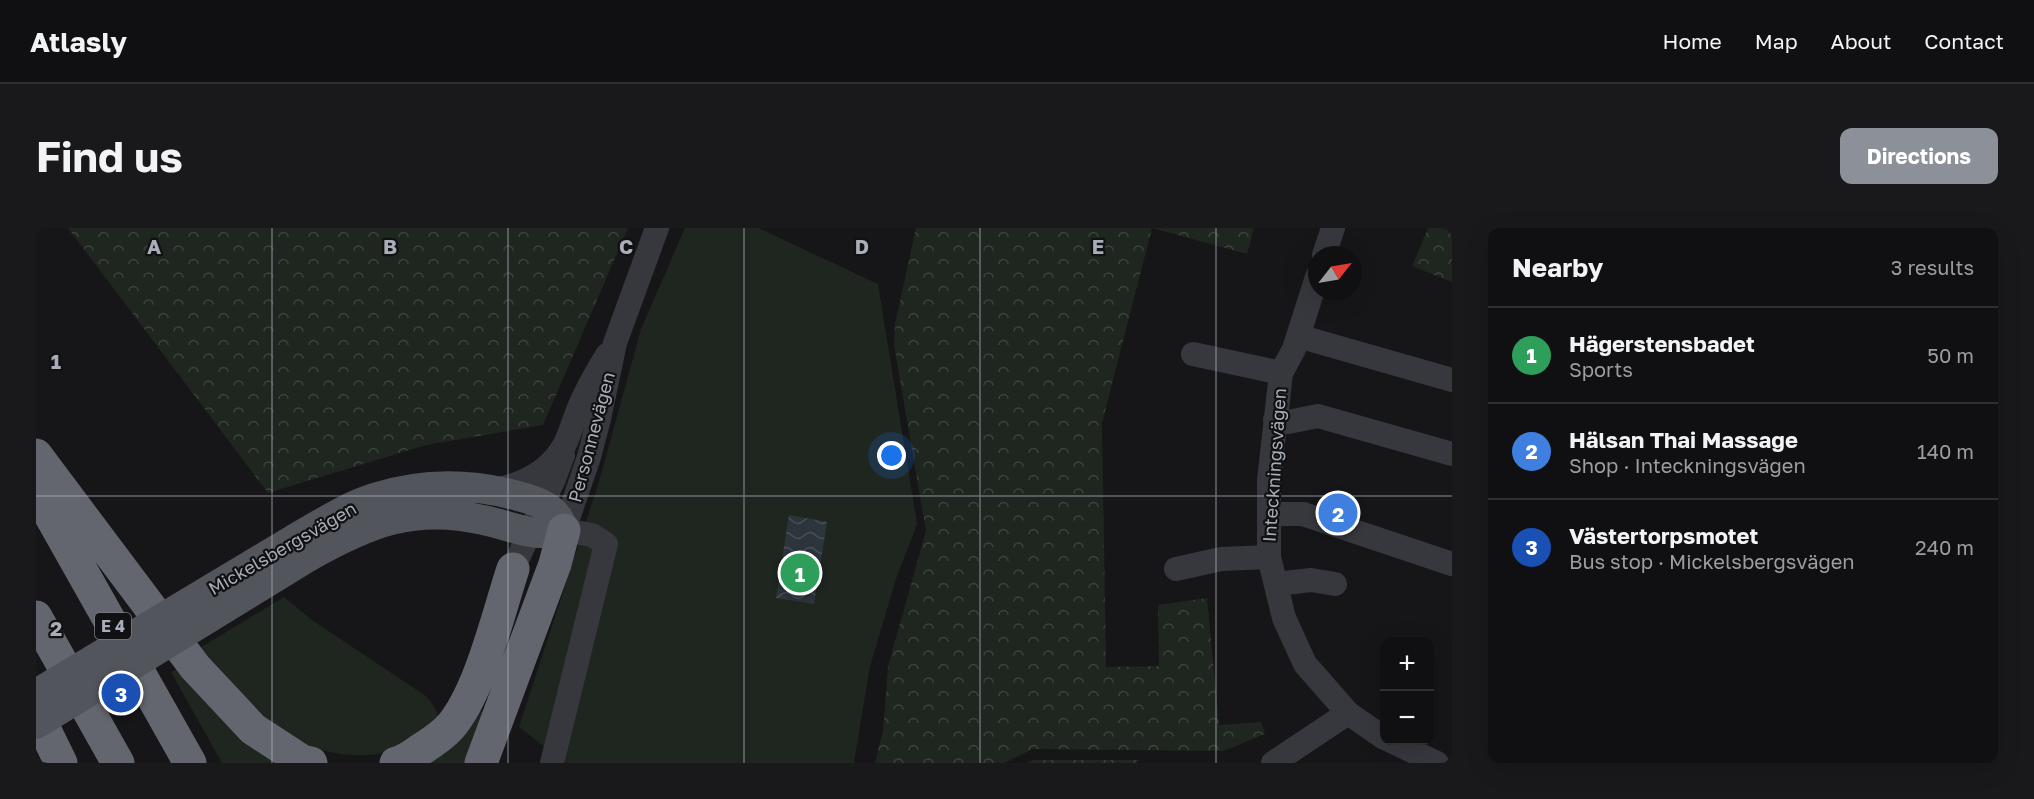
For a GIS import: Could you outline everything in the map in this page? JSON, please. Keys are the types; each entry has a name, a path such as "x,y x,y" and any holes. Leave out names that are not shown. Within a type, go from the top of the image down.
{"highway":[{"path":"36,455 195,667 253,729 302,761 311,763"},
{"name":"E 4","path":"36,490 190,763"},
{"path":"481,763 555,564 564,530"},
{"path":"396,763 403,762 437,739 450,727 460,712 480,671 513,569"},
{"path":"36,617 118,763"},
{"path":"38,722 61,763"}],"main road":[{"name":"Mickelsbergsvägen","path":"36,694 302,548 390,520 435,514 463,516 530,533 541,534 564,530 552,511 542,504 493,490 461,486 431,487 373,498 345,510 302,548 38,722"},
{"path":"483,520 492,525 507,543 513,569"}],"street":[{"name":"Personnevägen","path":"564,530 589,457 606,391 615,343 657,228"},
{"path":"1327,246 1333,228"},
{"name":"Inteckningsvägen","path":"1310,300 1294,349 1281,373 1269,480 1269,557 1284,618 1305,664 1347,713 1380,735"},
{"path":"1298,336 1452,380"},
{"name":"Personnevägen","path":"493,490 527,481 555,458 565,443 590,384 615,343"},
{"name":"Inteckningsvägen","path":"1193,354 1281,373"},
{"path":"1275,420 1288,422 1318,416 1452,454"},
{"name":"Personnevägen","path":"513,569 554,479 572,427"},
{"path":"1269,514 1303,514 1452,564"},
{"path":"552,763 606,544 592,535 564,530"},
{"name":"Inteckningsvägen","path":"1176,568 1221,559 1269,557"},
{"path":"1276,584 1311,580 1335,584"},
{"path":"1273,763 1347,713"},
{"path":"1398,745 1437,763"}],"green space":[{"path":"68,228 628,228 543,425 426,445 268,493"},
{"path":"685,228 758,228 878,284 917,524 896,579 870,666 854,763 565,763 519,727 599,482 641,329"},
{"path":"916,228 1152,228 1102,423 1106,667 1159,666 1158,605 1207,598 1219,725 1261,722 1265,734 1223,751 1033,749 1004,763 875,763 883,731 888,666 926,531 894,345 895,324"},
{"path":"1152,228 1254,228 1247,254"},
{"path":"1428,228 1452,228 1452,282 1412,266"},
{"path":"284,597 312,620 426,696 439,717 423,732 390,751 349,755 308,746 283,734 259,716 198,649"},
{"path":"184,665 289,763 222,763 171,672"},
{"path":"477,709 483,712 466,763 424,763"},
{"path":"1033,760 1139,760 1136,763 1026,763"}],"water":[{"path":"789,515 827,522 814,604 776,598"}],"place":[{"name":"Hälsan Thai Massage","path":"1338,513"},
{"name":"Hägerstensbadet","path":"800,573"},
{"name":"Västertorpsmotet","path":"121,693"}]}
